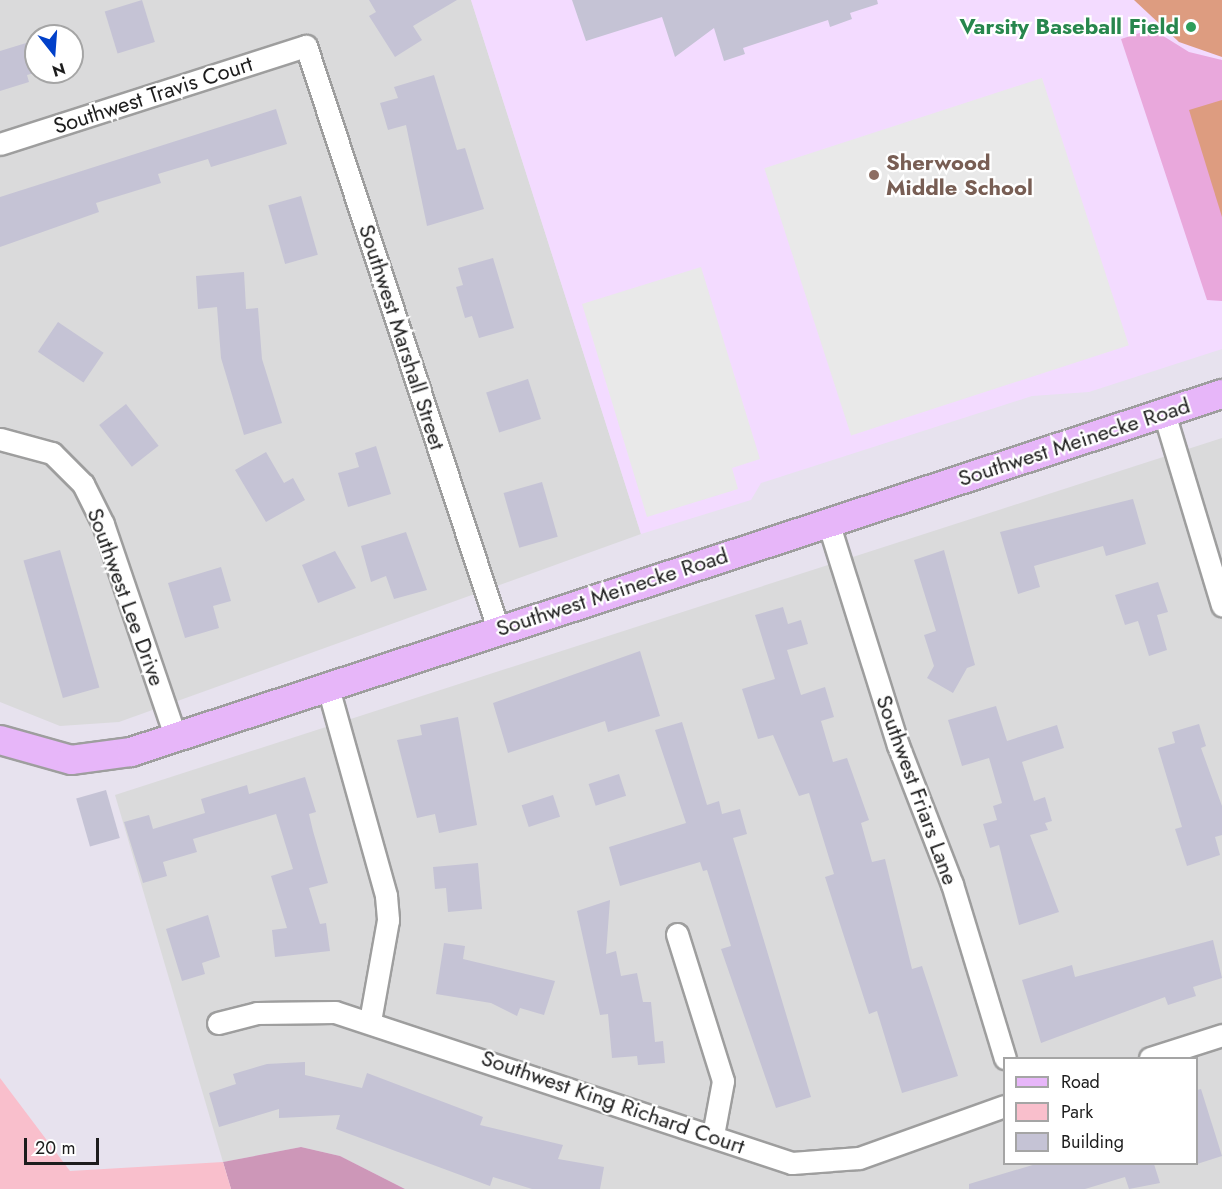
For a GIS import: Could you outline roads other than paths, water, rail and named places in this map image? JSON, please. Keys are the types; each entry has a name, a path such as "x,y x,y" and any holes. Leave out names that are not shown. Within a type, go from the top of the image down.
{"main road":[{"name":"Southwest Meinecke Road","path":"0,740 49,758 86,760 131,752 327,684 1222,394"}],"street":[{"name":"Southwest Travis Court","path":"0,144 306,46"},
{"name":"Southwest Marshall Street","path":"306,46 498,628"},
{"path":"1164,413 1222,605"},
{"name":"Southwest Lee Drive","path":"0,439 52,453 83,484 103,524 175,735"},
{"name":"Southwest Friars Lane","path":"828,522 898,745 952,884 1004,1057"},
{"path":"327,684 386,896 388,920 370,1021"},
{"path":"677,933 723,1081 712,1135"},
{"name":"Southwest King Richard Court","path":"218,1023 295,1010 370,1021 792,1163 824,1164 859,1158 1003,1107"},
{"path":"1156,1057 1222,1035"}],"place":[{"name":"Varsity Baseball Field","path":"1191,27"},
{"name":"Sherwood Middle School","path":"874,175"}]}
